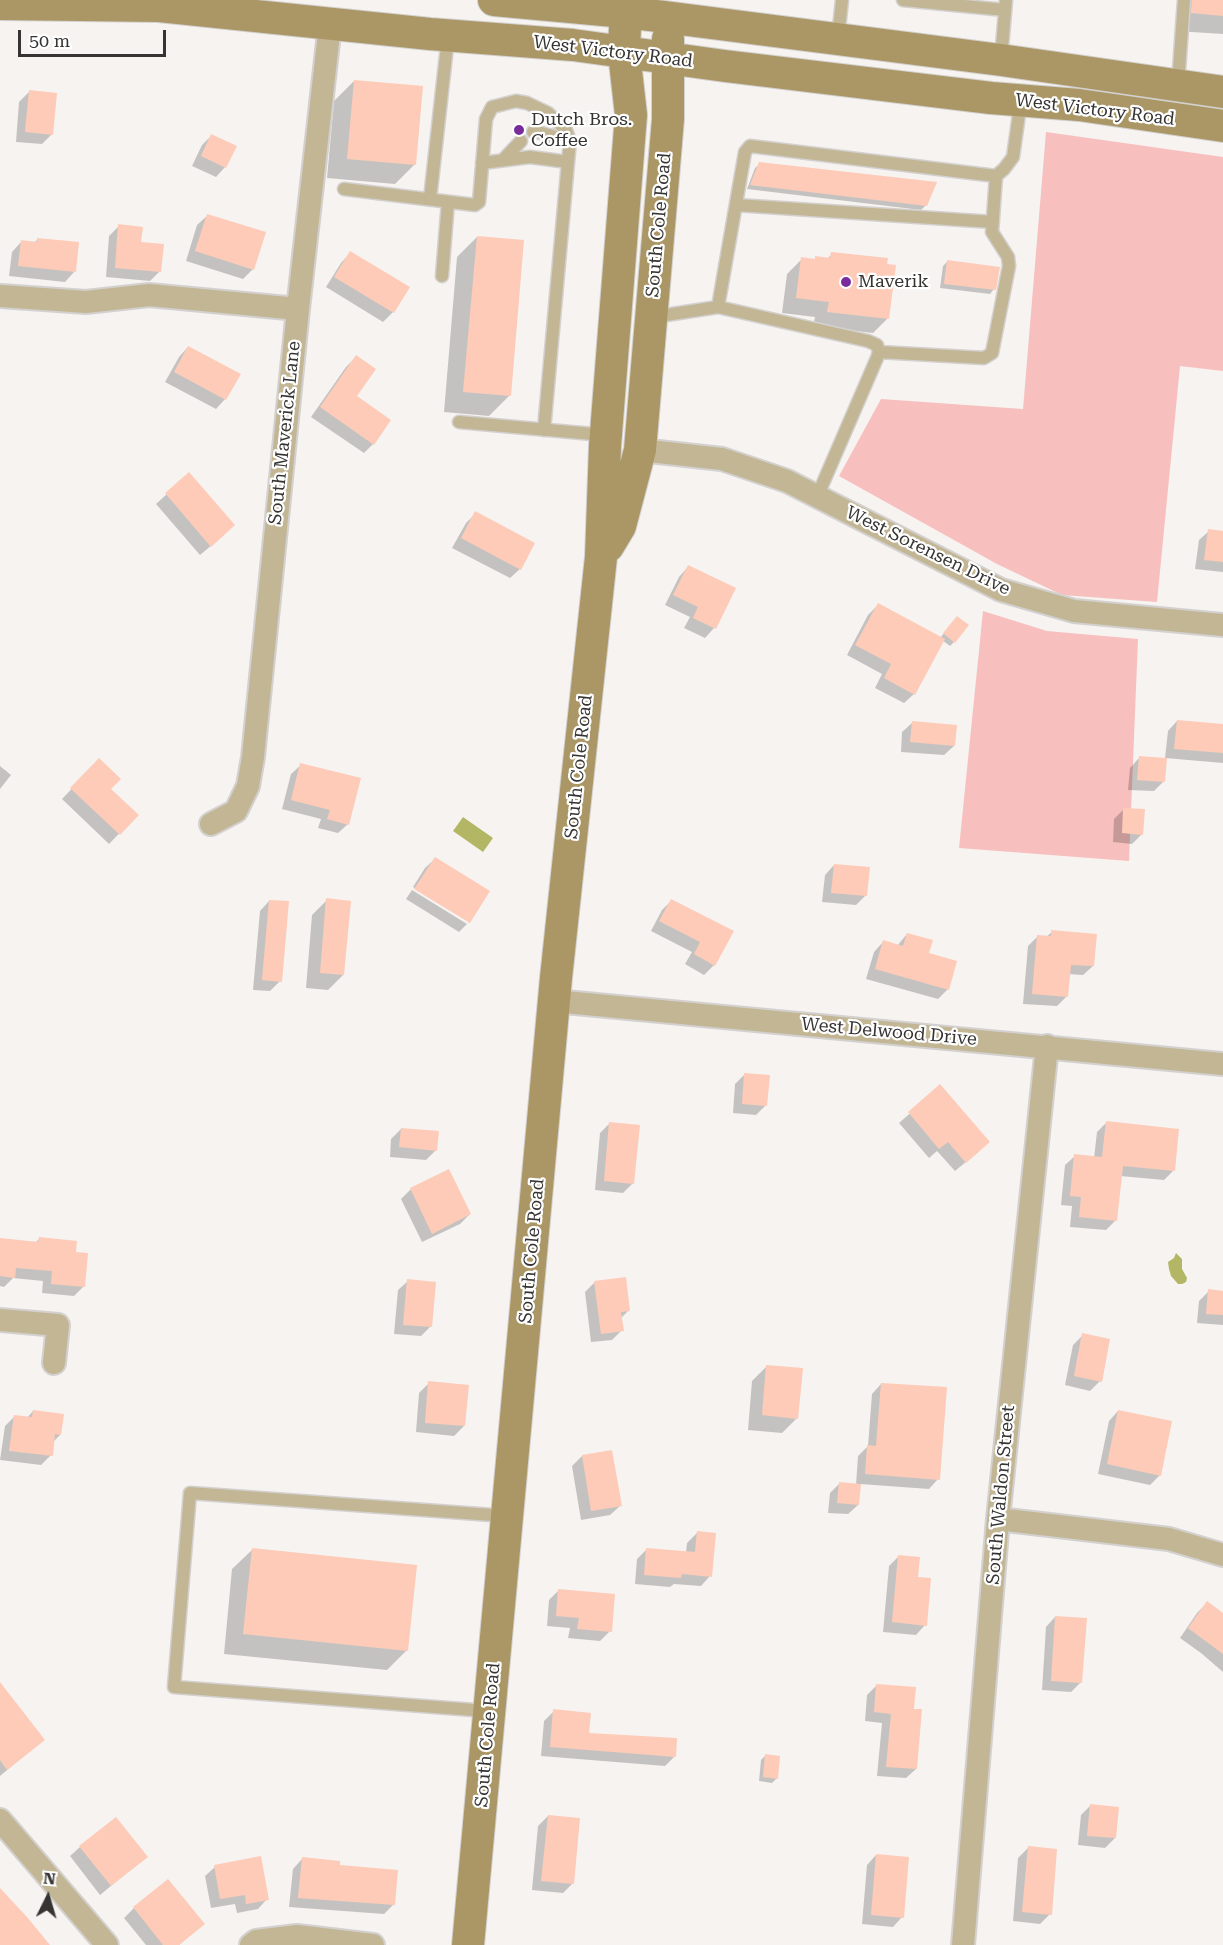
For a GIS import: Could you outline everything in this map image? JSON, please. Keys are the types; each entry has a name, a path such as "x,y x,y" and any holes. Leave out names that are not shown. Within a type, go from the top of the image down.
{"main road":[{"name":"West Victory Road","path":"496,0 668,9 838,39 1179,84 1223,92"},
{"name":"West Victory Road","path":"0,4 159,6 330,24 573,45 668,59 1079,105 1223,126"},
{"name":"South Cole Road","path":"468,1945 554,1001 601,557 606,435 631,116 624,52 625,6"},
{"name":"South Cole Road","path":"601,557 620,526 640,450 668,119 668,9"},
{"name":"South Cole Road","path":"611,379 614,410 619,422 640,450"}],"street":[{"name":"South Maverick Lane","path":"211,824 236,811 248,786 253,757 298,309 330,24"},
{"path":"1,296 86,303 149,295 298,309"},
{"name":"West Sorensen Drive","path":"640,450 722,459 787,481 1001,590 1074,611 1223,625"},
{"name":"West Delwood Drive","path":"554,1001 1223,1064"},
{"name":"South Waldon Street","path":"963,1945 998,1520 1047,1046"},
{"path":"0,1320 58,1325 54,1363"},
{"path":"998,1520 1169,1539 1223,1555"},
{"path":"0,1820 107,1945"},
{"path":"250,1945 256,1941 297,1936 374,1945"}],"lane":[{"path":"838,39 842,0"},
{"path":"903,0 1005,5 1001,60"},
{"path":"1179,84 1184,0"},
{"path":"430,199 448,35"},
{"path":"879,352 984,358 992,353 1009,266 1008,257 992,232 996,176 1012,157 1021,100"},
{"path":"345,189 475,205 478,202 486,119 492,107 516,101 527,103 548,113 566,130 570,141 544,430"},
{"path":"533,132 570,141"},
{"path":"503,160 521,141"},
{"path":"718,307 745,152 750,146 996,176"},
{"path":"482,163 530,157 568,162"},
{"path":"442,276 448,202"},
{"path":"736,205 993,222"},
{"path":"651,318 718,307 877,345 879,352 818,497"},
{"path":"459,422 606,435"},
{"path":"490,1711 174,1687 190,1493 507,1516"}],"shaded area":[{"path":"1046,132 1223,157 1223,371 1180,366 1157,602 1062,595 997,564 839,476 881,399 1023,409"},
{"path":"983,611 1047,631 1138,639 1129,861 959,848"},
{"path":"463,817 493,838 483,852 453,831"},
{"path":"1176,1253 1182,1259 1182,1269 1187,1278 1182,1284 1178,1284 1171,1276 1169,1269 1168,1262 1174,1258"}],"building":[{"path":"1192,0 1223,0 1223,16 1191,13"},
{"path":"354,80 423,86 416,165 347,159"},
{"path":"29,90 57,93 53,135 25,132"},
{"path":"211,134 237,146 226,168 201,156"},
{"path":"759,162 937,182 927,206 750,185"},
{"path":"207,214 266,232 254,270 195,251"},
{"path":"118,224 143,227 141,242 164,244 161,272 115,268"},
{"path":"477,236 524,240 511,396 463,392"},
{"path":"37,238 79,242 76,272 18,266 21,240 37,242"},
{"path":"350,251 410,287 394,313 334,277"},
{"name":"Maverik","path":"831,252 888,258 887,264 896,265 889,319 827,312 829,302 796,298 801,257 830,258"},
{"path":"947,260 1000,267 996,290 944,284"},
{"path":"188,346 241,374 226,400 174,372"},
{"path":"356,355 376,369 357,396 391,420 374,445 320,407"},
{"path":"189,472 235,525 211,547 165,493"},
{"path":"475,511 535,543 521,570 461,538"},
{"path":"1208,529 1223,531 1223,562 1204,560"},
{"path":"688,565 736,588 716,629 693,618 698,607 673,595"},
{"path":"878,603 945,639 915,695 884,678 891,664 855,645"},
{"path":"957,616 969,625 955,643 943,633"},
{"path":"1177,720 1223,724 1223,753 1174,749"},
{"path":"912,721 957,725 955,746 910,742"},
{"path":"1139,756 1167,758 1165,782 1137,780"},
{"path":"99,758 121,779 111,789 139,815 120,835 70,788"},
{"path":"300,763 361,778 349,825 327,819 330,810 291,800"},
{"path":"1123,808 1145,809 1143,835 1122,833"},
{"path":"435,857 490,891 470,923 414,889"},
{"path":"834,864 870,867 867,896 831,893"},
{"path":"326,898 351,901 344,975 320,973"},
{"path":"671,899 734,931 715,966 694,954 700,942 659,921"},
{"path":"269,900 289,901 282,982 262,980"},
{"path":"1051,930 1097,934 1094,966 1071,965 1068,997 1032,994 1037,935 1051,936"},
{"path":"907,933 933,940 929,953 957,961 949,990 875,969 883,940 903,946"},
{"path":"744,1073 770,1075 767,1106 742,1104"},
{"path":"940,1084 990,1142 966,1163 948,1142 939,1149 908,1112"},
{"path":"1106,1121 1179,1129 1175,1171 1123,1166 1117,1221 1079,1217 1081,1197 1070,1196 1074,1154 1102,1157"},
{"path":"609,1122 640,1125 634,1184 604,1181"},
{"path":"401,1128 439,1131 437,1151 399,1147"},
{"path":"449,1169 471,1214 432,1234 410,1188"},
{"path":"39,1237 77,1241 76,1252 88,1253 85,1287 51,1284 52,1271 16,1268 15,1278 0,1276 0,1238 38,1242"},
{"path":"626,1277 630,1311 621,1312 624,1331 601,1334 594,1281"},
{"path":"407,1279 436,1282 432,1327 403,1325"},
{"path":"1208,1289 1223,1291 1223,1315 1206,1314"},
{"path":"1082,1333 1110,1339 1102,1382 1074,1376"},
{"path":"766,1365 803,1368 798,1419 762,1415"},
{"path":"428,1381 469,1385 465,1426 425,1423"},
{"path":"881,1383 947,1387 940,1480 865,1474 867,1445 876,1446"},
{"path":"33,1410 64,1414 61,1435 55,1434 53,1456 9,1451 14,1415 32,1417"},
{"path":"1118,1410 1172,1421 1161,1476 1107,1464"},
{"path":"612,1450 622,1506 591,1511 582,1455"},
{"path":"839,1482 861,1484 859,1505 837,1503"},
{"path":"697,1531 716,1533 712,1577 682,1574 681,1578 644,1575 646,1548 695,1552"},
{"path":"252,1548 417,1565 408,1651 243,1634"},
{"path":"898,1555 920,1557 918,1577 931,1578 927,1626 892,1622"},
{"path":"558,1589 615,1594 612,1632 577,1629 579,1618 556,1616"},
{"path":"1207,1601 1223,1613 1223,1654 1188,1628"},
{"path":"1055,1616 1087,1618 1082,1683 1051,1681"},
{"path":"0,1682 45,1740 7,1770 0,1760"},
{"path":"876,1684 916,1687 914,1709 922,1709 917,1769 886,1767 891,1714 874,1712"},
{"path":"553,1709 591,1713 589,1733 677,1738 676,1757 550,1747"},
{"path":"765,1754 780,1756 778,1779 763,1777"},
{"path":"1090,1804 1119,1807 1116,1838 1087,1836"},
{"path":"548,1815 580,1818 574,1884 541,1881"},
{"path":"116,1817 148,1857 111,1886 79,1846"},
{"path":"1028,1846 1057,1849 1052,1915 1022,1912"},
{"path":"876,1854 909,1857 904,1918 871,1915"},
{"path":"261,1856 269,1900 246,1904 245,1895 220,1899 214,1865"},
{"path":"302,1857 340,1861 340,1865 398,1870 395,1905 298,1898"},
{"path":"168,1879 205,1924 179,1945 163,1945 133,1907"},
{"path":"0,1888 27,1917 50,1945 0,1945"}],"place":[{"name":"Dutch Bros. Coffee","path":"519,130"},
{"name":"Maverik","path":"846,282"}]}
